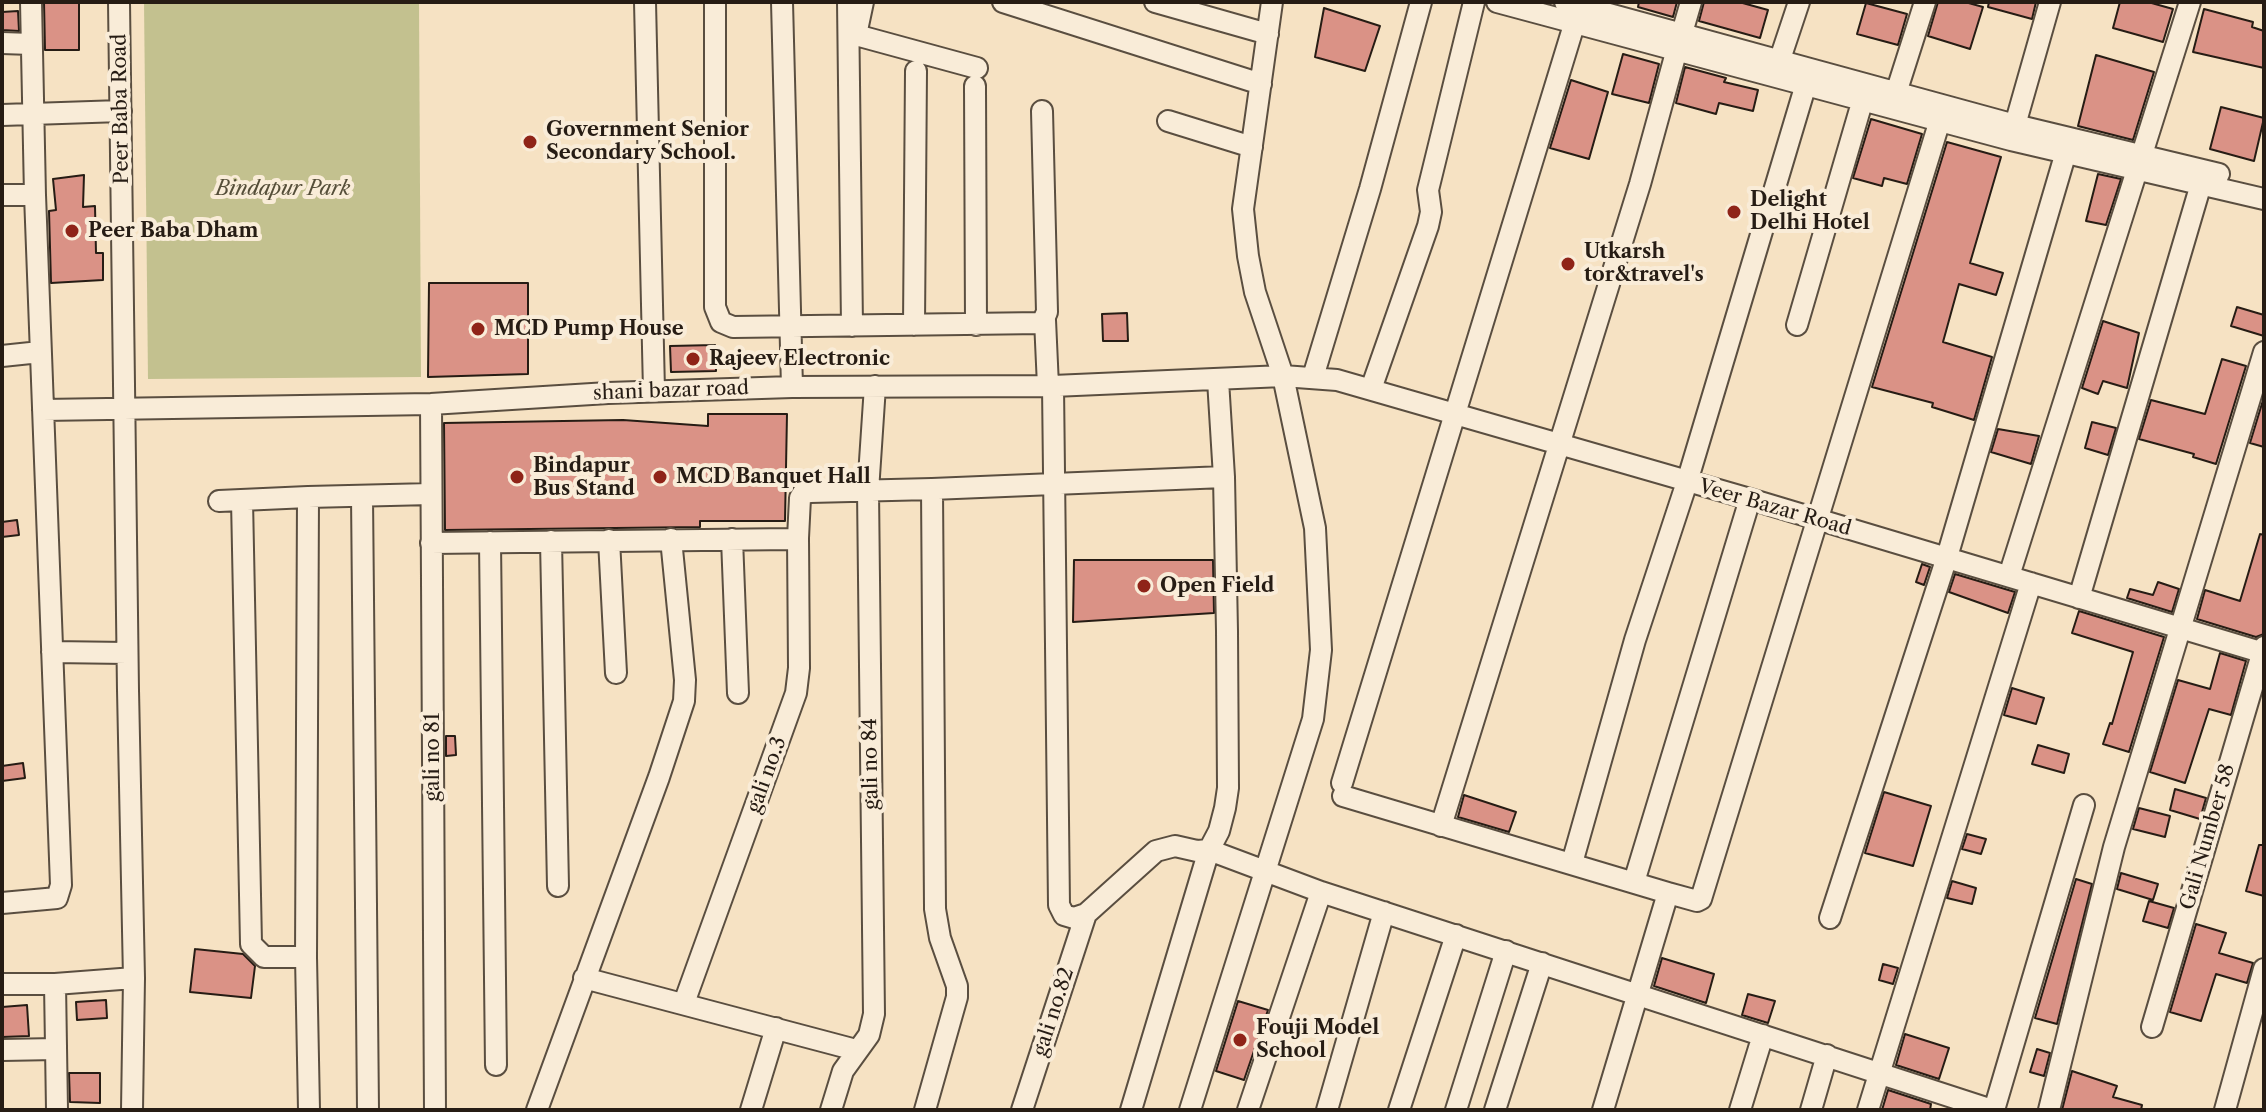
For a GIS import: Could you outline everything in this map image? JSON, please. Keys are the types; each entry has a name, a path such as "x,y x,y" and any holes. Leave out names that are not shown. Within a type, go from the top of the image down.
{"street":[{"path":"2,903 50,900 60,893 31,2"},
{"name":"Peer Baba Road","path":"119,2 134,978 132,1110"},
{"path":"645,2 654,391"},
{"path":"715,2 715,307 721,322 733,327 1036,325 1045,320"},
{"path":"782,2 792,387"},
{"path":"848,2 852,326"},
{"path":"863,2 856,35 976,77 976,325"},
{"path":"1003,2 1261,84"},
{"path":"1155,2 1268,34"},
{"path":"1190,1110 1313,719 1321,650 1315,528 1283,376 1267,333 1248,256 1243,209 1272,2"},
{"path":"1313,377 1370,189 1421,2"},
{"path":"1371,389 1428,226 1431,212 1428,190 1474,2"},
{"path":"1497,2 1625,10 1680,41 1779,62 2015,125 2140,161 2201,184 2264,199"},
{"path":"1441,826 1640,184 1691,2"},
{"path":"1779,62 1799,2"},
{"path":"1896,93 1925,2"},
{"path":"2015,125 2050,2"},
{"path":"2009,576 2190,2"},
{"path":"1575,8 1806,84 1940,120 2066,152 2140,161 2264,186"},
{"path":"1575,8 1343,790 1441,826 1697,901 1704,894 1940,120"},
{"path":"2,43 31,44"},
{"path":"914,325 916,71"},
{"path":"1572,863 1635,640 1687,482 1806,84"},
{"path":"1797,325 1863,99"},
{"path":"2,115 121,111"},
{"path":"1042,111 1045,320 1053,485 1059,905 1064,915 1074,918 1086,914 1156,851 1175,846 1209,850 1321,892 1993,1110 2084,805"},
{"path":"1168,121 1252,147"},
{"path":"1830,918 1947,557 2066,152"},
{"path":"2079,598 2201,184"},
{"path":"2,195 35,195"},
{"path":"2,356 40,352"},
{"path":"2049,1110 2114,847 2264,352"},
{"name":"Veer Bazar Road","path":"1218,380 1313,377 1371,389 2263,650"},
{"path":"1131,1110 1209,850 1219,831 1228,788 1224,477 1218,380"},
{"name":"shani bazar road","path":"43,410 431,404 654,391 1050,386 1218,380"},
{"name":"gali no 84","path":"831,1110 843,1071 863,1043 874,1014 868,491 875,386"},
{"name":"gali no 81","path":"431,404 435,1110"},
{"path":"868,491 1224,477"},
{"path":"925,1110 957,997 957,986 940,938 935,909 932,489"},
{"name":"gali no.3","path":"684,1003 796,693 799,668 799,504 803,493 868,491"},
{"path":"219,501 431,494"},
{"path":"362,496 368,1110"},
{"path":"308,497 306,957 309,1110"},
{"path":"1634,882 1750,499"},
{"path":"242,500 251,944 264,957 306,957"},
{"path":"431,543 798,538"},
{"path":"537,1110 684,701 685,680 671,539"},
{"path":"732,539 738,693"},
{"path":"609,540 616,673"},
{"path":"551,541 558,886"},
{"path":"490,542 496,1065"},
{"path":"1868,1110 2031,583"},
{"name":"Gali Number 58","path":"2152,1027 2263,650"},
{"path":"52,652 127,653"},
{"path":"1248,1110 1321,892"},
{"path":"1603,1110 1668,893"},
{"path":"1327,1110 1384,912"},
{"name":"gali no.82","path":"1022,1110 1086,914"},
{"path":"1399,1110 1456,935"},
{"path":"1456,1110 1506,951"},
{"path":"1495,1110 1542,963"},
{"path":"2225,1110 2264,969"},
{"path":"2,984 55,984 134,978"},
{"path":"584,978 776,1028 863,1043"},
{"path":"55,984 57,1110"},
{"path":"751,1110 776,1028"},
{"path":"1740,1110 1763,1035"},
{"path":"2,1050 56,1049"},
{"path":"1811,1110 1827,1055"}],"green space":[{"name":"Bindapur Park","path":"144,2 419,2 421,377 148,379"}],"building":[{"path":"44,2 79,2 79,50 45,50"},
{"path":"1639,2 1677,2 1673,17 1638,7"},
{"path":"1704,2 1739,2 1768,10 1760,38 1699,21"},
{"path":"1938,2 1965,2 1983,7 1970,49 1928,36"},
{"path":"1989,2 2036,2 2032,19 1988,7"},
{"path":"2120,2 2148,2 2173,9 2163,42 2113,28"},
{"path":"1866,3 1907,14 1898,45 1857,34"},
{"path":"1324,8 1380,26 1365,71 1315,57"},
{"path":"2204,9 2253,22 2252,27 2264,31 2264,68 2193,52"},
{"path":"18,11 19,31 2,30 2,12"},
{"path":"1623,54 1659,64 1649,103 1612,94"},
{"path":"2096,55 2154,72 2133,140 2078,126"},
{"path":"1685,67 1726,78 1724,82 1758,90 1753,111 1719,103 1716,114 1676,103"},
{"path":"1571,80 1608,92 1589,159 1550,148"},
{"path":"2221,107 2264,118 2254,161 2210,149"},
{"path":"1871,119 1922,134 1907,184 1884,178 1882,186 1853,178"},
{"path":"1947,142 2001,157 1970,263 2003,273 1996,295 1959,284 1943,342 1992,357 1974,420 1932,407 1933,403 1872,387"},
{"path":"2098,174 2121,179 2106,225 2086,221"},
{"name":"Peer Baba Dham","path":"84,175 83,207 95,206 96,253 103,253 103,280 51,283 49,211 56,210 53,179"},
{"name":"MCD Pump House","path":"429,283 528,283 528,374 428,377"},
{"path":"2237,307 2264,315 2264,336 2231,326"},
{"path":"1127,313 1128,341 1103,341 1102,314"},
{"path":"2103,321 2139,333 2127,388 2103,381 2098,394 2082,388"},
{"name":"Rajeev Electronic","path":"715,345 716,371 671,372 670,346"},
{"path":"2222,359 2246,366 2216,464 2193,457 2194,454 2139,439 2151,400 2205,414"},
{"path":"2264,397 2264,447 2250,443"},
{"path":"708,414 787,414 785,521 700,521 700,527 445,530 444,423 623,420 708,426"},
{"path":"2092,422 2116,428 2108,455 2085,448"},
{"path":"1998,429 2039,436 2031,464 1991,452"},
{"path":"17,520 19,535 2,537 2,522"},
{"path":"2260,534 2264,535 2264,634 2256,637 2197,619 2205,590 2240,601"},
{"name":"Open Field","path":"1074,560 1213,560 1214,613 1073,622"},
{"path":"1922,564 1930,567 1924,585 1916,582"},
{"path":"1955,574 2015,592 2008,613 1949,592"},
{"path":"2158,582 2179,589 2172,612 2127,598 2130,589 2153,595"},
{"path":"2079,611 2164,637 2129,752 2103,744 2133,652 2072,633"},
{"path":"2220,653 2246,661 2231,715 2209,709 2185,783 2150,772 2178,680 2210,689"},
{"path":"2012,688 2044,698 2036,724 2004,715"},
{"path":"446,736 455,736 456,755 446,756"},
{"path":"2038,745 2069,754 2064,773 2032,764"},
{"path":"23,763 25,778 2,781 2,766"},
{"path":"2175,789 2206,798 2200,819 2170,810"},
{"path":"1884,792 1931,806 1913,866 1865,853"},
{"path":"1464,795 1516,812 1509,832 1458,817"},
{"path":"2139,808 2170,816 2165,837 2133,829"},
{"path":"1967,834 1986,839 1981,854 1962,849"},
{"path":"2259,845 2264,845 2264,896 2246,891"},
{"path":"2121,873 2158,884 2153,900 2117,889"},
{"path":"2076,879 2092,884 2057,1024 2035,1018"},
{"path":"1952,881 1976,888 1972,904 1947,898"},
{"path":"2149,901 2174,908 2168,928 2143,921"},
{"path":"2196,924 2226,933 2219,953 2253,963 2247,983 2216,974 2201,1021 2170,1012"},
{"path":"195,949 243,954 255,966 251,998 190,992"},
{"path":"1662,958 1714,974 1706,1003 1654,986"},
{"path":"1883,964 1898,968 1893,984 1879,980"},
{"path":"1748,994 1775,1001 1768,1023 1742,1015"},
{"path":"106,1000 107,1018 77,1020 76,1002"},
{"path":"1238,1001 1268,1010 1244,1080 1216,1071"},
{"path":"27,1005 29,1036 2,1037 2,1007"},
{"path":"1905,1034 1949,1048 1939,1079 1896,1065"},
{"path":"2037,1049 2050,1053 2044,1076 2030,1072"},
{"path":"2072,1071 2117,1086 2113,1097 2142,1105 2141,1110 2062,1110"},
{"path":"69,1073 100,1073 100,1103 70,1102"},
{"path":"1888,1090 1931,1104 1930,1110 1882,1110"}],"place":[{"name":"Government Senior Secondary School.","path":"530,142"},
{"name":"Delight Delhi Hotel","path":"1734,212"},
{"name":"Peer Baba Dham","path":"72,231"},
{"name":"Utkarsh tor&travel's","path":"1568,264"},
{"name":"MCD Pump House","path":"478,329"},
{"name":"Rajeev Electronic","path":"693,359"},
{"name":"Bindapur Bus Stand","path":"517,477"},
{"name":"MCD Banquet Hall","path":"660,477"},
{"name":"Open Field","path":"1144,586"},
{"name":"Fouji Model School","path":"1240,1040"}]}
